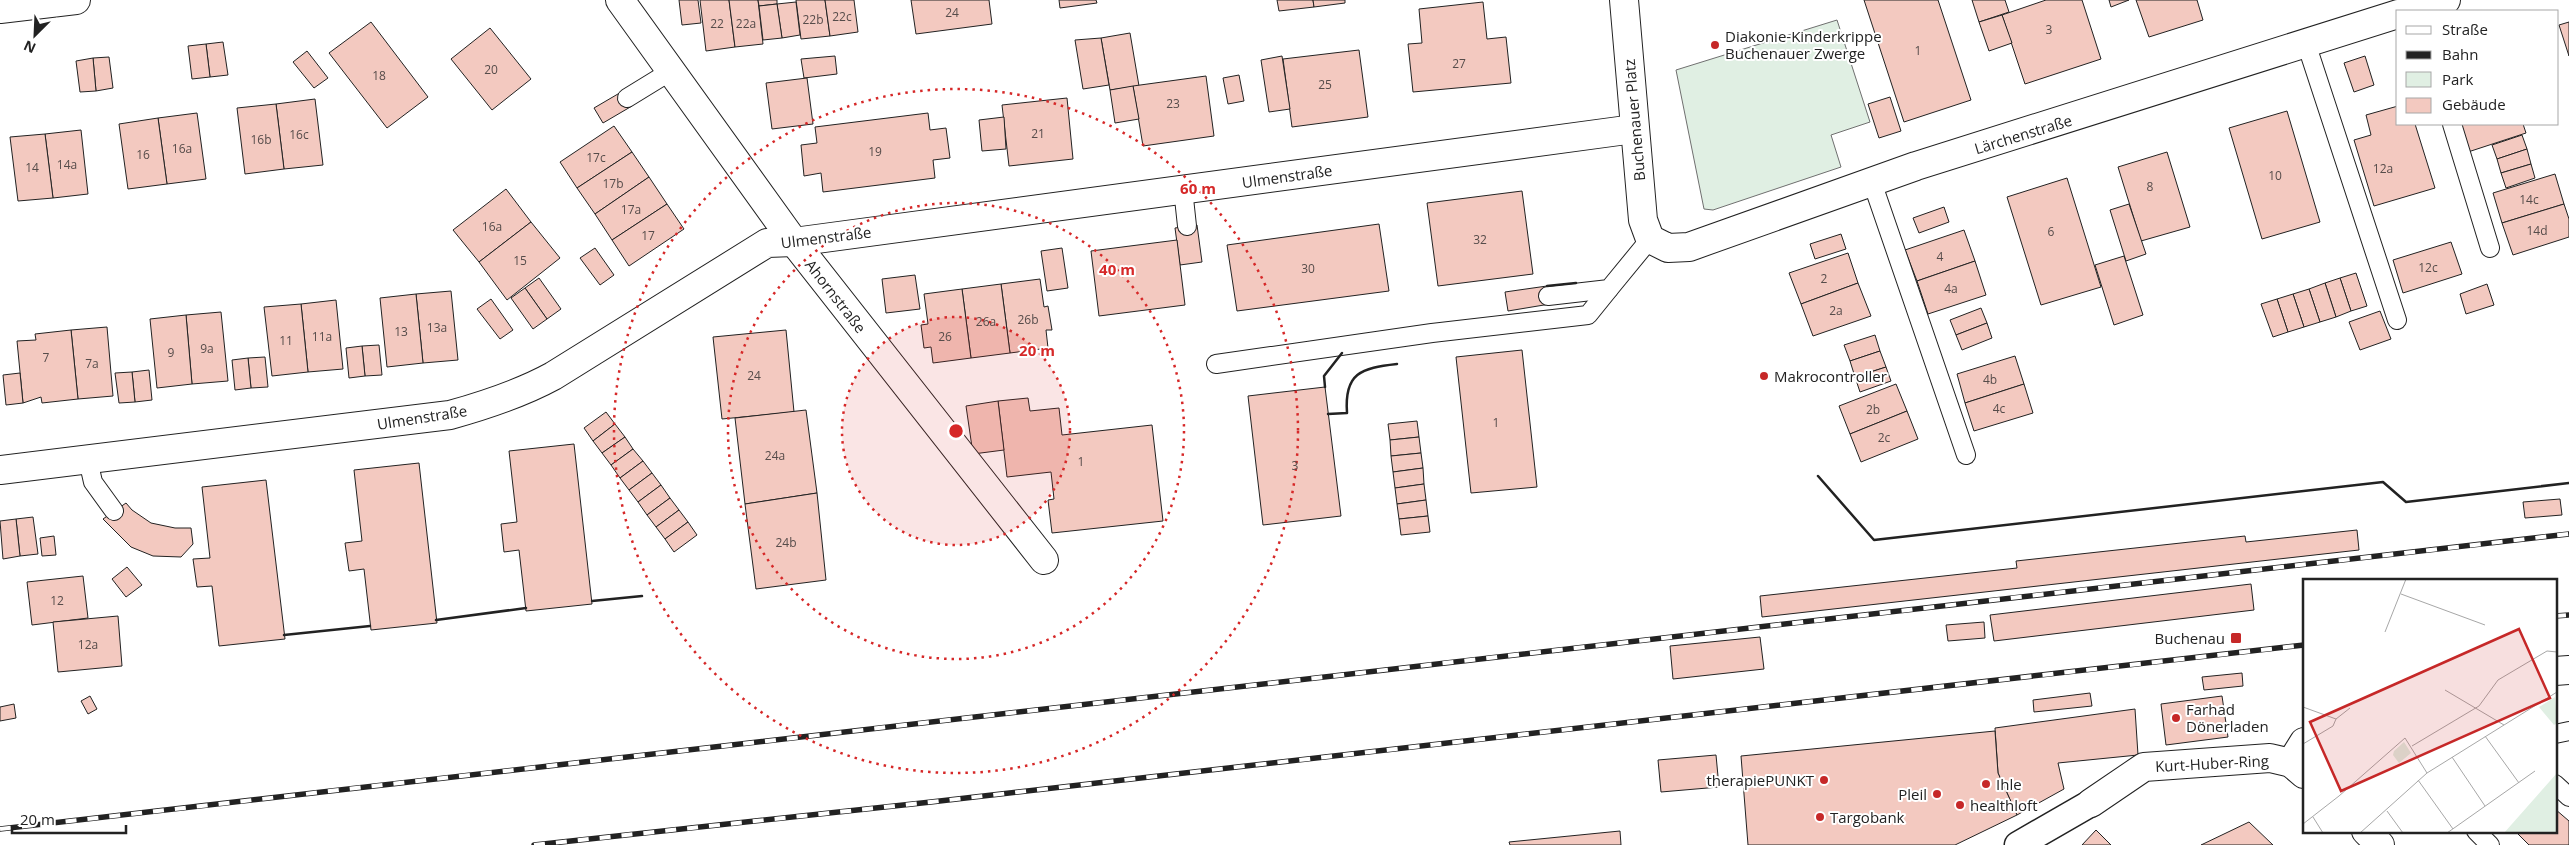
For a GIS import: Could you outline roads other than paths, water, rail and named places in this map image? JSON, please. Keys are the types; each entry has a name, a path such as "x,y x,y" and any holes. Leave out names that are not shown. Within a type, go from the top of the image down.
{"street":[{"path":"0,9 76,0"},
{"name":"Ahornstraße","path":"620,0 794,242 1044,560"},
{"name":"Buchenauer Platz","path":"1624,0 1643,220 1650,239"},
{"name":"Lärchenstraße","path":"2413,10 2446,0"},
{"name":"Lärchenstraße","path":"1650,239 1668,248 1689,247 1872,182 2396,15"},
{"name":"Ulmenstraße","path":"0,470 442,416 490,404 522,392 553,376 767,244 794,242 1634,129"},
{"path":"2556,671 2569,670"},
{"name":"Kurt-Huber-Ring","path":"2018,845 2091,803 2144,767 2270,758 2300,759"}],"lane":[{"path":"2306,43 2397,320"},
{"path":"627,98 671,71"},
{"path":"2452,125 2490,248"},
{"path":"1872,182 1966,455"},
{"path":"1183,190 1187,226"},
{"path":"1216,364 1432,333 1588,315 1650,239"},
{"path":"1548,296 1609,289"},
{"path":"88,460 93,482 114,511"},
{"path":"2556,734 2569,731"},
{"path":"2556,785 2569,797"},
{"path":"2477,832 2490,845"}],"railway":[{"path":"0,829 2569,534"},
{"path":"2556,616 2569,615"},
{"path":"534,845 931,802 2303,645"}],"place":[{"name":"Diakonie-Kinderkrippe Buchenauer Zwerge","path":"1715,45"},
{"name":"Makrocontroller","path":"1764,376"},
{"name":"Buchenau","path":"2236,638"},
{"name":"Farhad Dönerladen","path":"2176,718"},
{"name":"therapiePUNKT","path":"1824,780"},
{"name":"Ihle","path":"1986,784"},
{"name":"Pleil","path":"1937,794"},
{"name":"healthloft","path":"1960,805"},
{"name":"Targobank","path":"1820,817"}]}
